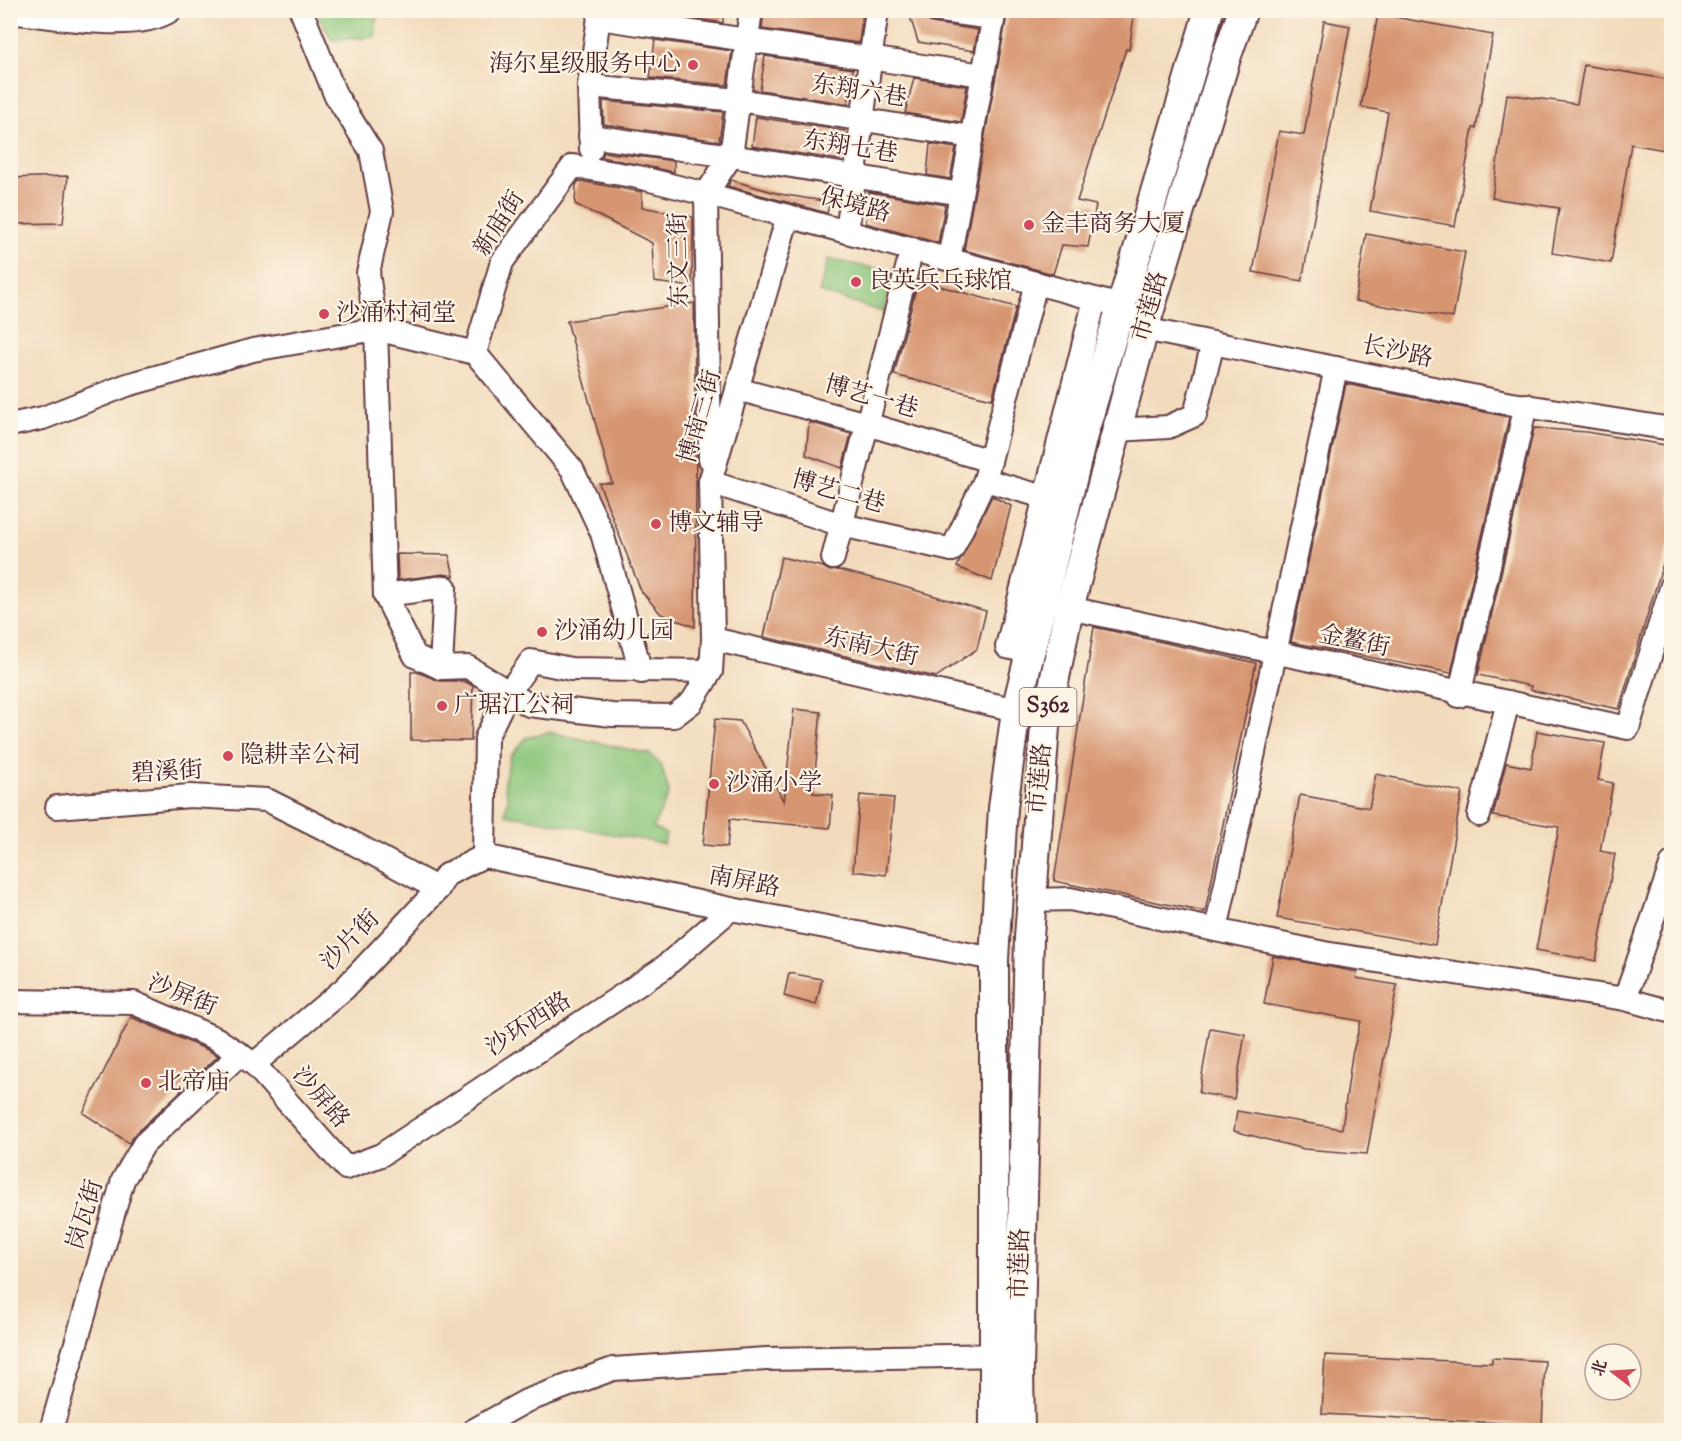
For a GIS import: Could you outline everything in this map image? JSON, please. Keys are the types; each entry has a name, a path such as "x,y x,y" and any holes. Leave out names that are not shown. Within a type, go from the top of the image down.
{"main road":[{"name":"市莲路","path":"1020,1431 1006,1355 994,959 1003,808 1016,710 1083,435 1108,302 1209,10"},
{"name":"市莲路","path":"994,1431 1006,1355 1029,937 1045,727 1069,608 1144,329 1226,58 1243,10"}],"street":[{"path":"10,12 107,22 139,22 165,15 171,10"},
{"path":"302,10 335,94 371,151 382,211 368,273 376,329 385,595 415,656 441,668 468,667 529,705 612,715 674,716 692,702 711,671"},
{"name":"东文三街","path":"710,482 706,194 730,156 751,10"},
{"path":"847,232 878,10"},
{"path":"934,10 994,14 949,259"},
{"path":"582,168 590,136 589,86 599,14 747,40 983,75"},
{"name":"东翔六巷","path":"589,86 738,100 972,137"},
{"name":"东翔七巷","path":"590,136 730,156 961,194"},
{"name":"保境路","path":"582,168 638,177 706,194 1108,302"},
{"name":"新庙街","path":"475,353 502,262 582,168"},
{"name":"博南三街","path":"711,671 713,639 710,482 788,216"},
{"path":"833,558 912,249"},
{"path":"987,470 1036,283"},
{"path":"1030,652 1007,647 1108,302 1144,329"},
{"path":"10,425 43,418 127,385 253,350 376,329 475,353 572,469 602,533 641,672"},
{"name":"长沙路","path":"1144,329 1506,403 1671,429"},
{"path":"1117,430 1168,427 1195,416 1213,343"},
{"path":"1216,930 1336,368"},
{"name":"博艺一巷","path":"737,389 867,424 1066,503"},
{"path":"1459,696 1526,405"},
{"name":"博艺二巷","path":"710,482 842,525 952,550 987,470"},
{"name":"金鳌街","path":"1069,608 1628,728 1671,585"},
{"path":"385,595 445,586 441,668"},
{"name":"东南大街","path":"713,639 1016,710"},
{"path":"484,856 486,738 508,693 531,662 571,669 641,672 711,671"},
{"path":"1479,815 1508,702"},
{"name":"碧溪街","path":"57,807 190,796 267,800 438,889"},
{"name":"沙片街","path":"247,1059 345,988 438,889 446,875 484,856"},
{"name":"南屏路","path":"484,856 731,909 994,959"},
{"path":"1625,999 1671,863"},
{"path":"1032,900 1071,899 1324,953 1625,999 1671,1012"},
{"name":"沙环西路","path":"346,1168 381,1155 662,969 731,909"},
{"name":"沙屏街","path":"10,1001 134,1003 217,1039 247,1059"},
{"name":"沙屏路","path":"247,1059 346,1168"},
{"name":"岗瓦街","path":"51,1431 123,1180 144,1144 247,1059"},
{"path":"474,1431 526,1401 613,1369 766,1359 1006,1355"}],"green space":[{"path":"316,11 378,11 375,37 332,40"},
{"name":"良英兵乓球馆","path":"828,259 893,272 883,312 819,292"},
{"path":"549,732 650,754 662,767 669,793 653,828 666,834 664,844 505,814 508,798 504,782 510,757 526,738"}],"building":[{"path":"659,10 723,10 723,23 658,13"},
{"path":"764,10 863,10 859,43 762,29"},
{"path":"1008,10 1135,10 1129,50 1126,49 1077,201 1096,205 1088,247 1062,245 1053,274 964,250"},
{"path":"909,13 922,15 925,20 932,23 978,30 974,51 918,42"},
{"path":"1378,14 1493,35 1455,226 1370,211 1388,112 1361,107"},
{"path":"1324,21 1350,26 1302,281 1253,272 1279,131 1304,135"},
{"name":"海尔星级服务中心","path":"655,40 732,51 727,85 650,78"},
{"path":"765,56 853,69 848,104 760,90"},
{"path":"1584,65 1671,80 1671,151 1631,144 1611,263 1552,253 1559,208 1492,198 1507,94 1577,104"},
{"path":"914,78 967,86 961,122 905,113"},
{"path":"603,101 723,112 719,141 604,124"},
{"path":"756,117 845,131 840,160 752,146"},
{"path":"930,144 956,148 950,179 927,175"},
{"path":"604,152 674,161 674,172 602,157"},
{"path":"68,176 63,223 10,224 10,178"},
{"path":"731,180 780,194 830,202 827,213 728,186"},
{"path":"579,181 642,192 642,207 693,217 692,287 654,282 652,243 575,204 576,185"},
{"path":"869,192 945,205 938,243 866,223"},
{"path":"1366,234 1465,252 1453,318 1355,301"},
{"path":"918,280 1016,307 992,399 894,375"},
{"path":"694,303 695,627 661,614 641,591 599,483 612,483 567,321"},
{"path":"1346,384 1509,417 1451,673 1291,642"},
{"path":"809,422 851,434 842,468 806,455"},
{"path":"1534,428 1586,432 1671,446 1671,537 1619,709 1530,690 1531,686 1478,675"},
{"path":"992,496 1011,506 992,581 957,567"},
{"path":"397,554 449,555 454,576 443,574 398,580"},
{"path":"781,557 823,567 830,571 838,570 884,581 986,611 977,649 936,677 764,637"},
{"path":"1094,627 1256,663 1205,912 1054,881"},
{"name":"广琚江公祠","path":"411,672 440,681 464,681 473,686 471,741 411,740"},
{"path":"794,709 821,712 813,793 833,795 830,828 730,819 727,847 703,845 715,719 740,721 784,802"},
{"path":"1537,731 1605,743 1598,780 1613,783 1600,851 1615,854 1596,961 1536,950 1559,827 1493,816 1506,763 1531,768"},
{"path":"1376,774 1462,792 1435,945 1277,918 1300,795 1369,808"},
{"path":"860,795 894,798 886,875 853,871"},
{"path":"1273,956 1357,972 1356,978 1397,985 1367,1154 1304,1149 1234,1131 1237,1111 1342,1129 1352,1055 1361,1021 1264,1004"},
{"path":"789,973 822,979 816,1005 784,996"},
{"name":"北帝庙","path":"131,1017 218,1056 135,1134 129,1143 83,1113"},
{"path":"1210,1028 1245,1034 1234,1099 1199,1093"},
{"path":"1325,1355 1492,1363 1492,1358 1545,1361 1542,1425 1322,1414"}],"place":[{"name":"海尔星级服务中心","path":"693,65"},
{"name":"金丰商务大厦","path":"1029,225"},
{"name":"良英兵乓球馆","path":"856,282"},
{"name":"沙涌村祠堂","path":"324,314"},
{"name":"博文辅导","path":"656,524"},
{"name":"沙涌幼儿园","path":"542,632"},
{"name":"广琚江公祠","path":"442,706"},
{"name":"隐耕幸公祠","path":"228,756"},
{"name":"沙涌小学","path":"714,784"},
{"name":"北帝庙","path":"146,1083"}]}
